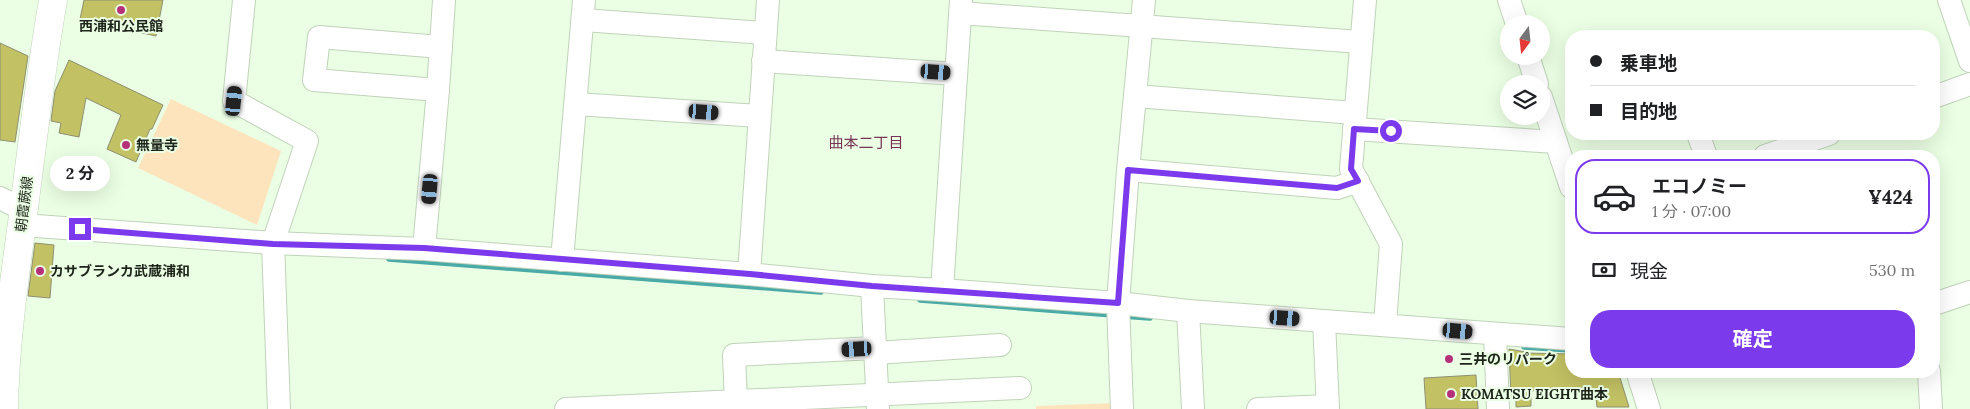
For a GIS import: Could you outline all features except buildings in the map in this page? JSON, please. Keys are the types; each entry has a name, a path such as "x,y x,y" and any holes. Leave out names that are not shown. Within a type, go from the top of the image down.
{"main road":[{"name":"朝霞蕨線","path":"4,409 3,356 15,211 54,0"}],"street":[{"path":"244,0 234,101 307,141 273,244 279,409"},
{"path":"424,248 444,0"},
{"path":"750,274 768,0"},
{"path":"1122,409 1118,303 1144,0"},
{"path":"1365,0 1351,169 1391,244 1385,324"},
{"path":"1509,0 1514,15"},
{"path":"1949,0 1970,61"},
{"path":"942,290 960,6 1141,26 1361,42"},
{"path":"562,260 584,10 765,33"},
{"path":"438,90 314,80 319,37 441,47"},
{"path":"763,61 956,74"},
{"path":"1940,95 1970,84"},
{"path":"1135,96 1556,142"},
{"path":"576,104 759,116"},
{"path":"1550,124 1565,169"},
{"path":"1800,150 1818,140"},
{"path":"1128,170 1337,188 1358,181"},
{"path":"15,211 273,244 424,248 750,274 872,286 1118,303 1188,311 1565,339"},
{"path":"872,286 878,402"},
{"path":"1940,302 1970,292"},
{"path":"1188,311 1193,409"},
{"path":"1258,409 1328,407 1324,321"},
{"path":"1495,334 1498,409"},
{"path":"736,402 734,355 1000,345"},
{"path":"1639,378 1649,409"},
{"path":"1929,378 1931,409"},
{"path":"566,409 736,402 878,402 1020,388"}],"shaded area":[{"path":"171,99 281,151 257,225 138,168"},
{"path":"1115,403 1116,409 1036,409 1036,406"}],"waterway":[{"path":"389,259 821,292"},
{"path":"920,300 1113,315"},
{"path":"1122,316 1150,318"},
{"path":"1524,347 1565,350"}],"place":[{"name":"西浦和公民館","path":"121,10"},
{"name":"無量寺","path":"126,145"},
{"name":"カサブランカ武蔵浦和","path":"40,271"},
{"name":"三井のリパーク","path":"1449,359"},
{"name":"KOMATSU EIGHT曲本","path":"1451,394"}],"district":[{"name":"曲本二丁目","path":"866,142"}],"route":[{"path":"80,229 273,244 424,248 750,274 872,286 1118,303 1128,170 1337,188 1358,181 1351,169 1354,129 1391,131"}]}
